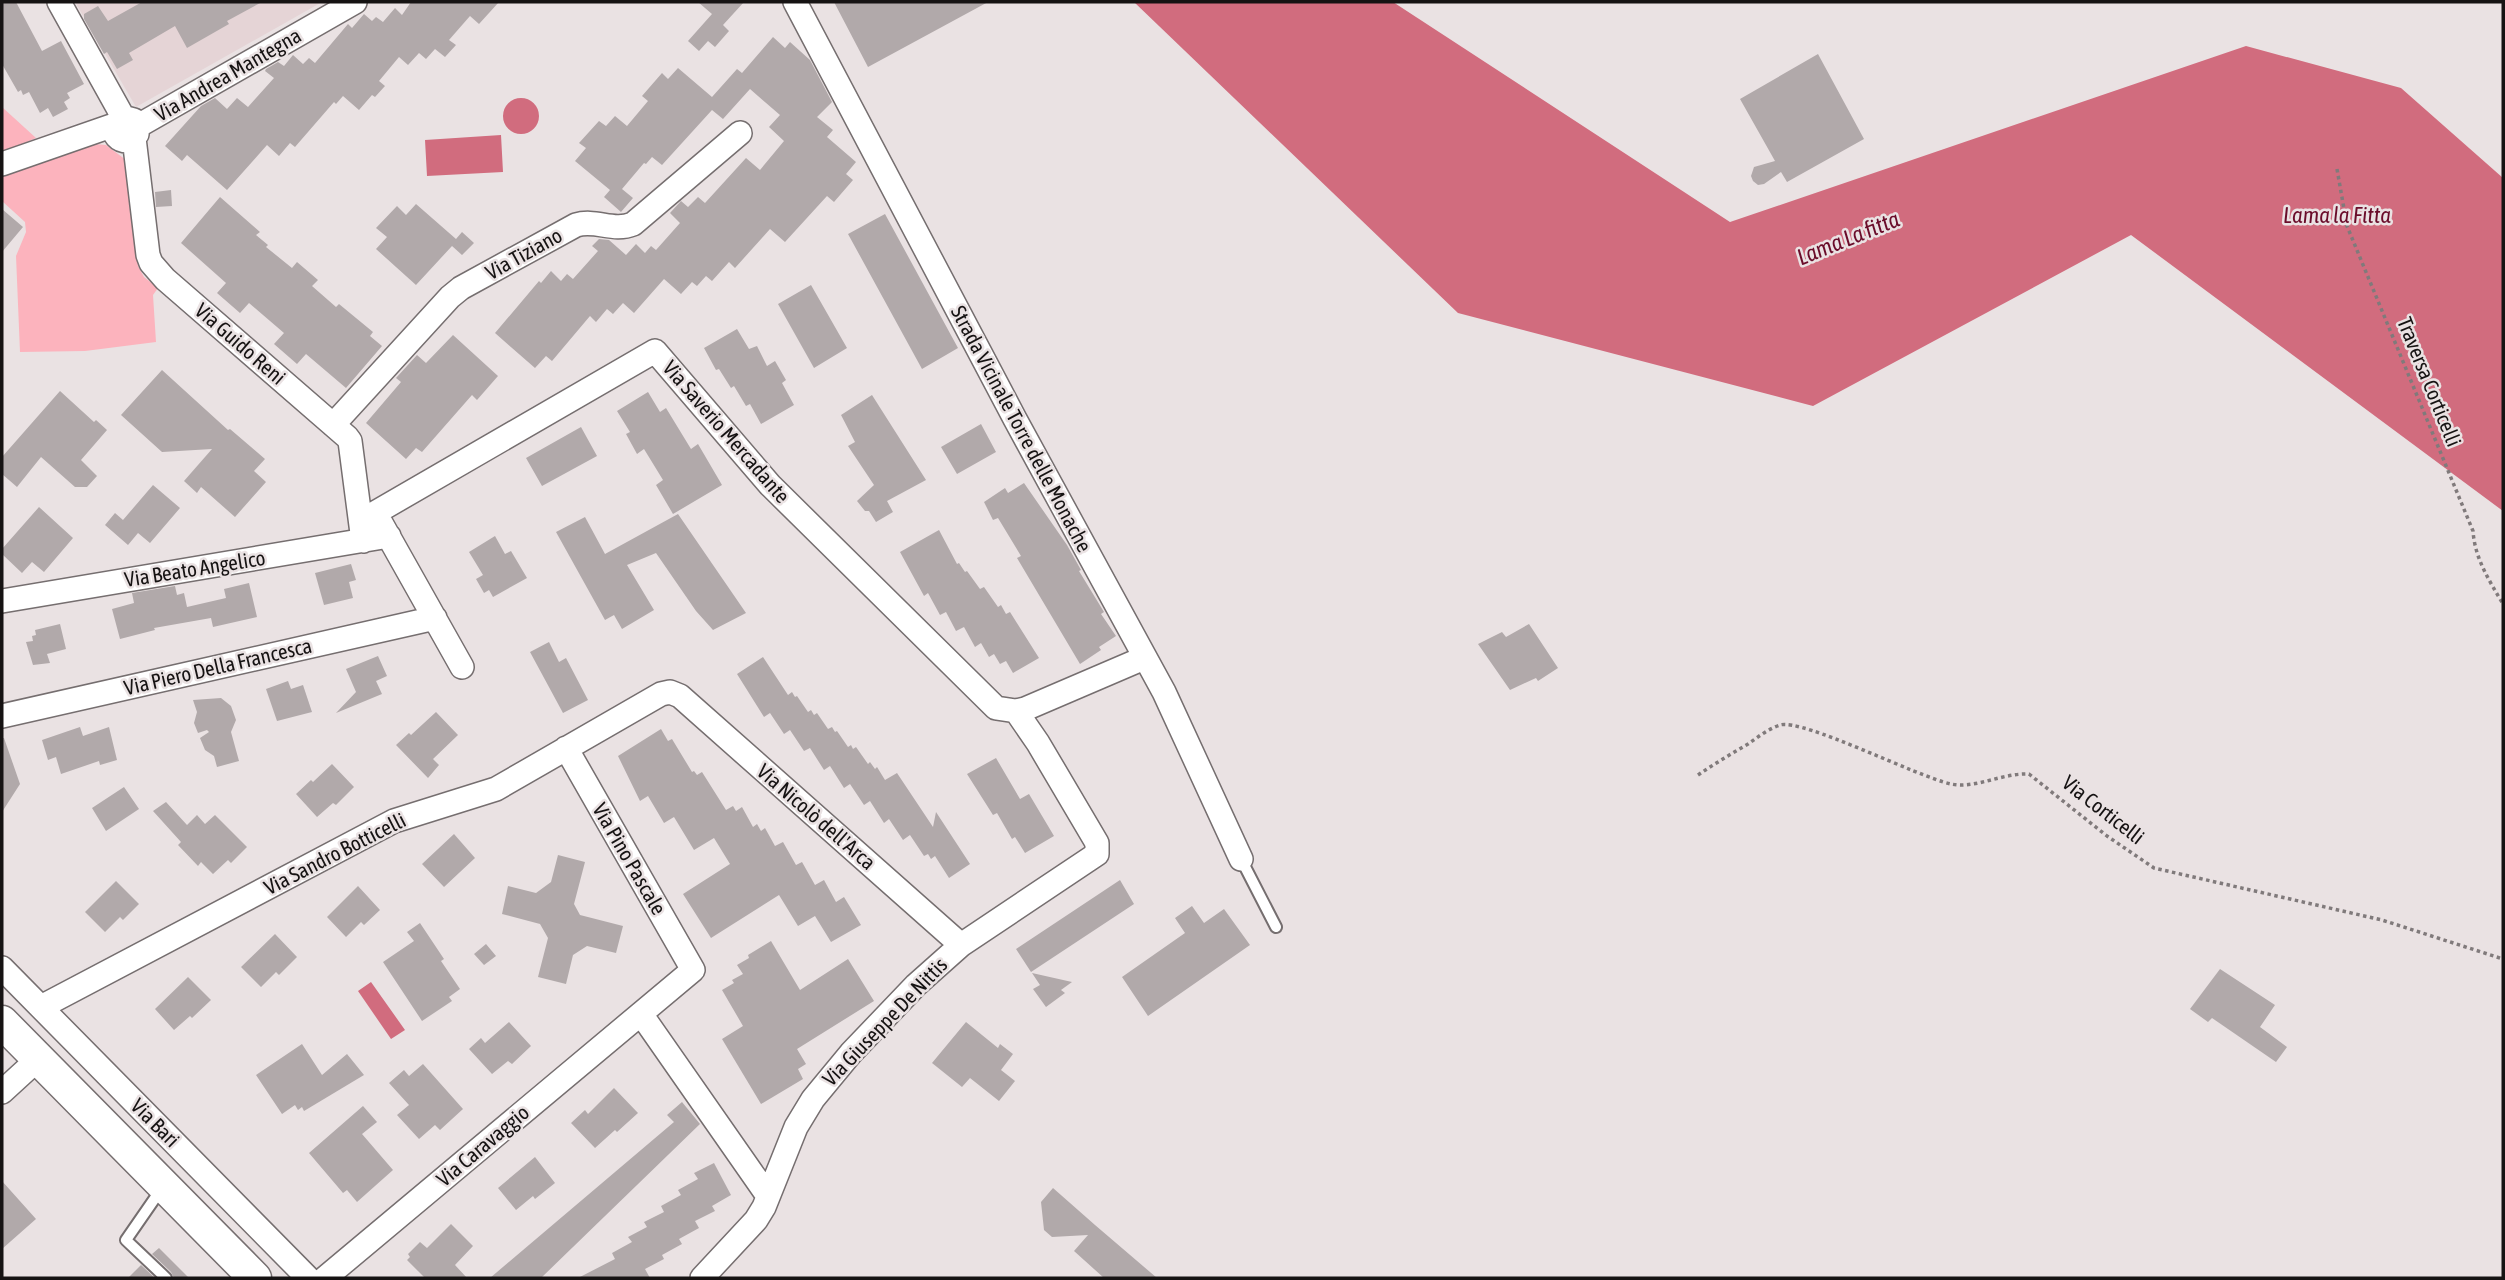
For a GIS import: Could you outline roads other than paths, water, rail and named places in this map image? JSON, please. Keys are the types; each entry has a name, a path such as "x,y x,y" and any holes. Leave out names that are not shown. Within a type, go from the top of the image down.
{"main road":[{"name":"Via Bari","path":"2,1022 255,1278"}],"street":[{"path":"59,2 127,127"},
{"name":"Via Andrea Mantegna","path":"2,164 127,127 355,2"},
{"name":"Strada Vicinale Torre delle Monache","path":"795,2 1178,722 1241,859"},
{"name":"Via Guido Reni","path":"127,127 151,263 165,279 349,441 367,525"},
{"name":"Via Tiziano","path":"333,425 461,288 576,225 592,222 624,228 633,224 740,133"},
{"name":"Via Saverio Mercadante","path":"367,525 655,351 780,496 989,702 996,708 1016,711"},
{"name":"Via Beato Angelico","path":"2,601 367,525 389,536 435,618"},
{"path":"435,618 462,667"},
{"name":"Via Piero Della Francesca","path":"2,716 435,618"},
{"path":"961,945 1093,859 1098,849 1038,743 1016,711 1144,658"},
{"name":"Via Sandro Botticelli","path":"41,1007 394,821 496,789 661,694 670,692"},
{"name":"Via Nicolò dell'Arca","path":"670,692 680,696 961,945"},
{"name":"Via Pino Pascale","path":"566,748 692,970"},
{"name":"Via Giuseppe De Nittis","path":"702,1278 756,1220 783,1156 813,1099 835,1071 916,985 961,945"},
{"name":"Via Bari","path":"2,968 307,1278"},
{"name":"Via Caravaggio","path":"325,1278 692,970"},
{"path":"641,1014 768,1196"},
{"path":"4,1086 38,1059"}],"lane":[{"path":"1241,859 1276,927"},
{"path":"164,1186 126,1240 166,1278"}],"water":[{"name":"Lama la Fitta","path":"1134,2 1393,2 1730,222 2246,46 2401,88 2503,178 2503,511 2131,235 1813,406 1458,313"},
{"path":"521,98 534,103 539,116 534,129 521,134 508,129 503,116 508,103"},
{"path":"501,135 503,172 427,176 425,140"},
{"path":"371,982 405,1030 391,1039 358,991"}],"water label":[{"name":"Lama La fitta","path":"1848,238"}]}
